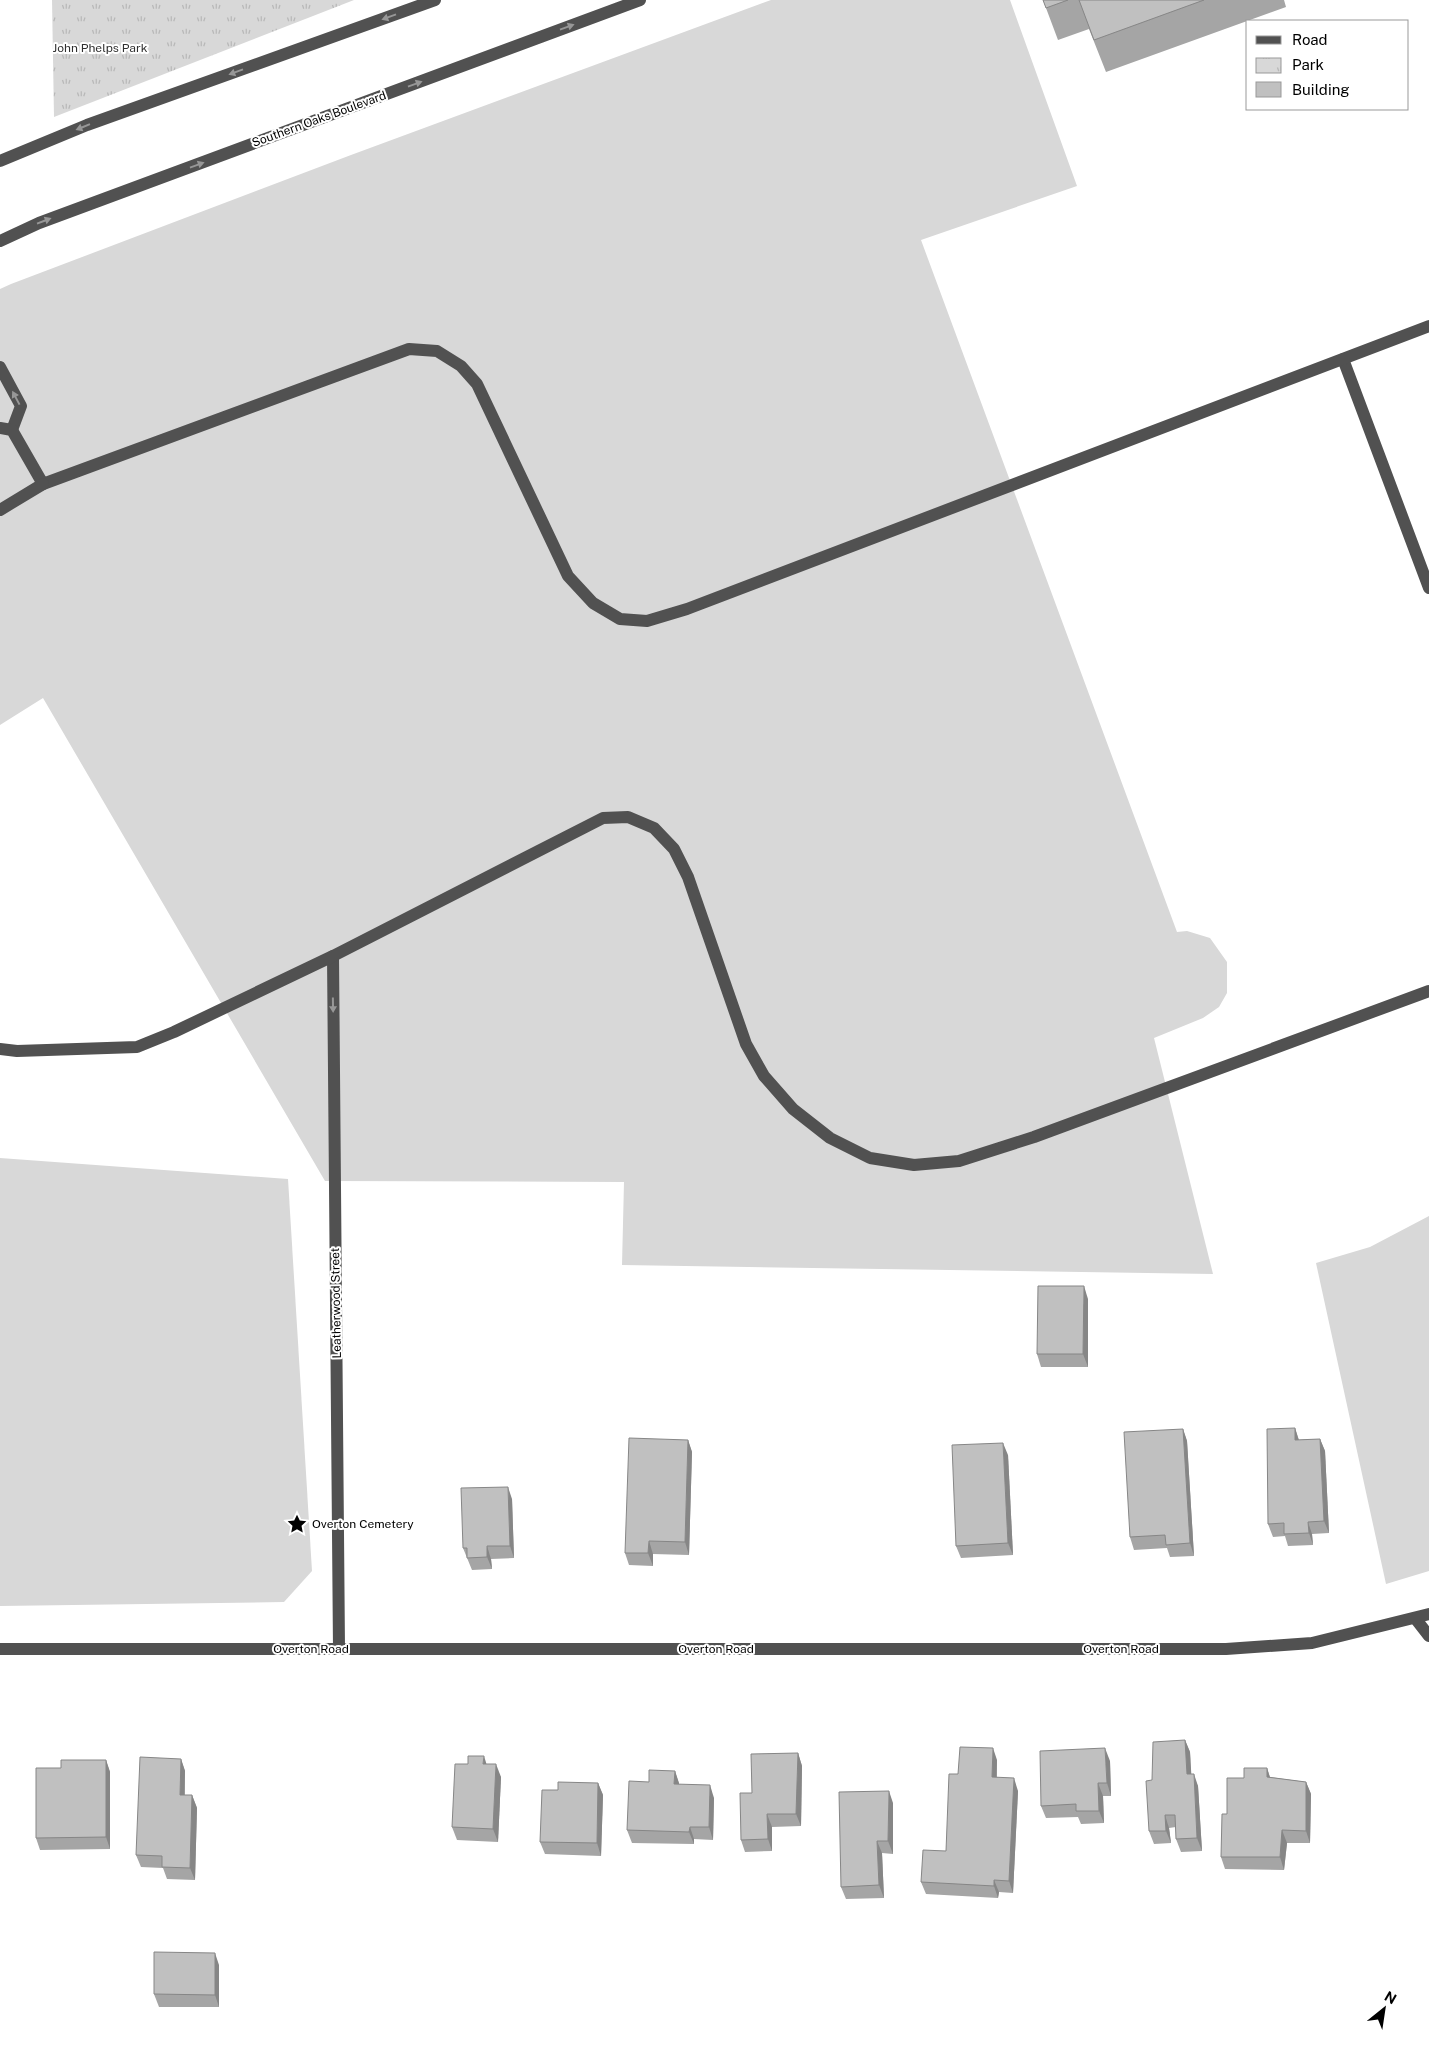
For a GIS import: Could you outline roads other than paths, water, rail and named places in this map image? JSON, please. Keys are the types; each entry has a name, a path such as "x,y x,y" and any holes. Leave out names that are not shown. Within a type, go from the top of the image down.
{"street":[{"path":"0,161 88,125 435,0"},
{"name":"Southern Oaks Boulevard","path":"0,241 39,223 640,0"},
{"path":"0,510 43,484 409,348 437,351 461,366 477,384 568,576 593,603 620,619 647,621 688,609 1429,326"},
{"path":"1343,359 1429,588"},
{"path":"0,367 21,406 6,429 43,484"},
{"path":"0,1049 17,1051 136,1047 174,1032 333,956 603,818 628,817 654,828 674,849 688,877 746,1044 764,1076 793,1109 830,1138 870,1158 914,1165 959,1161 1034,1137 1429,991"},
{"name":"Leatherwood Street","path":"333,956 339,1649"},
{"name":"Overton Road","path":"0,1649 1226,1649 1312,1643 1429,1614"},
{"path":"1415,1618 1429,1636"}],"place":[{"name":"Overton Cemetery","path":"297,1524"}],"park label":[{"name":"John Phelps Park","path":"100,48"}]}
